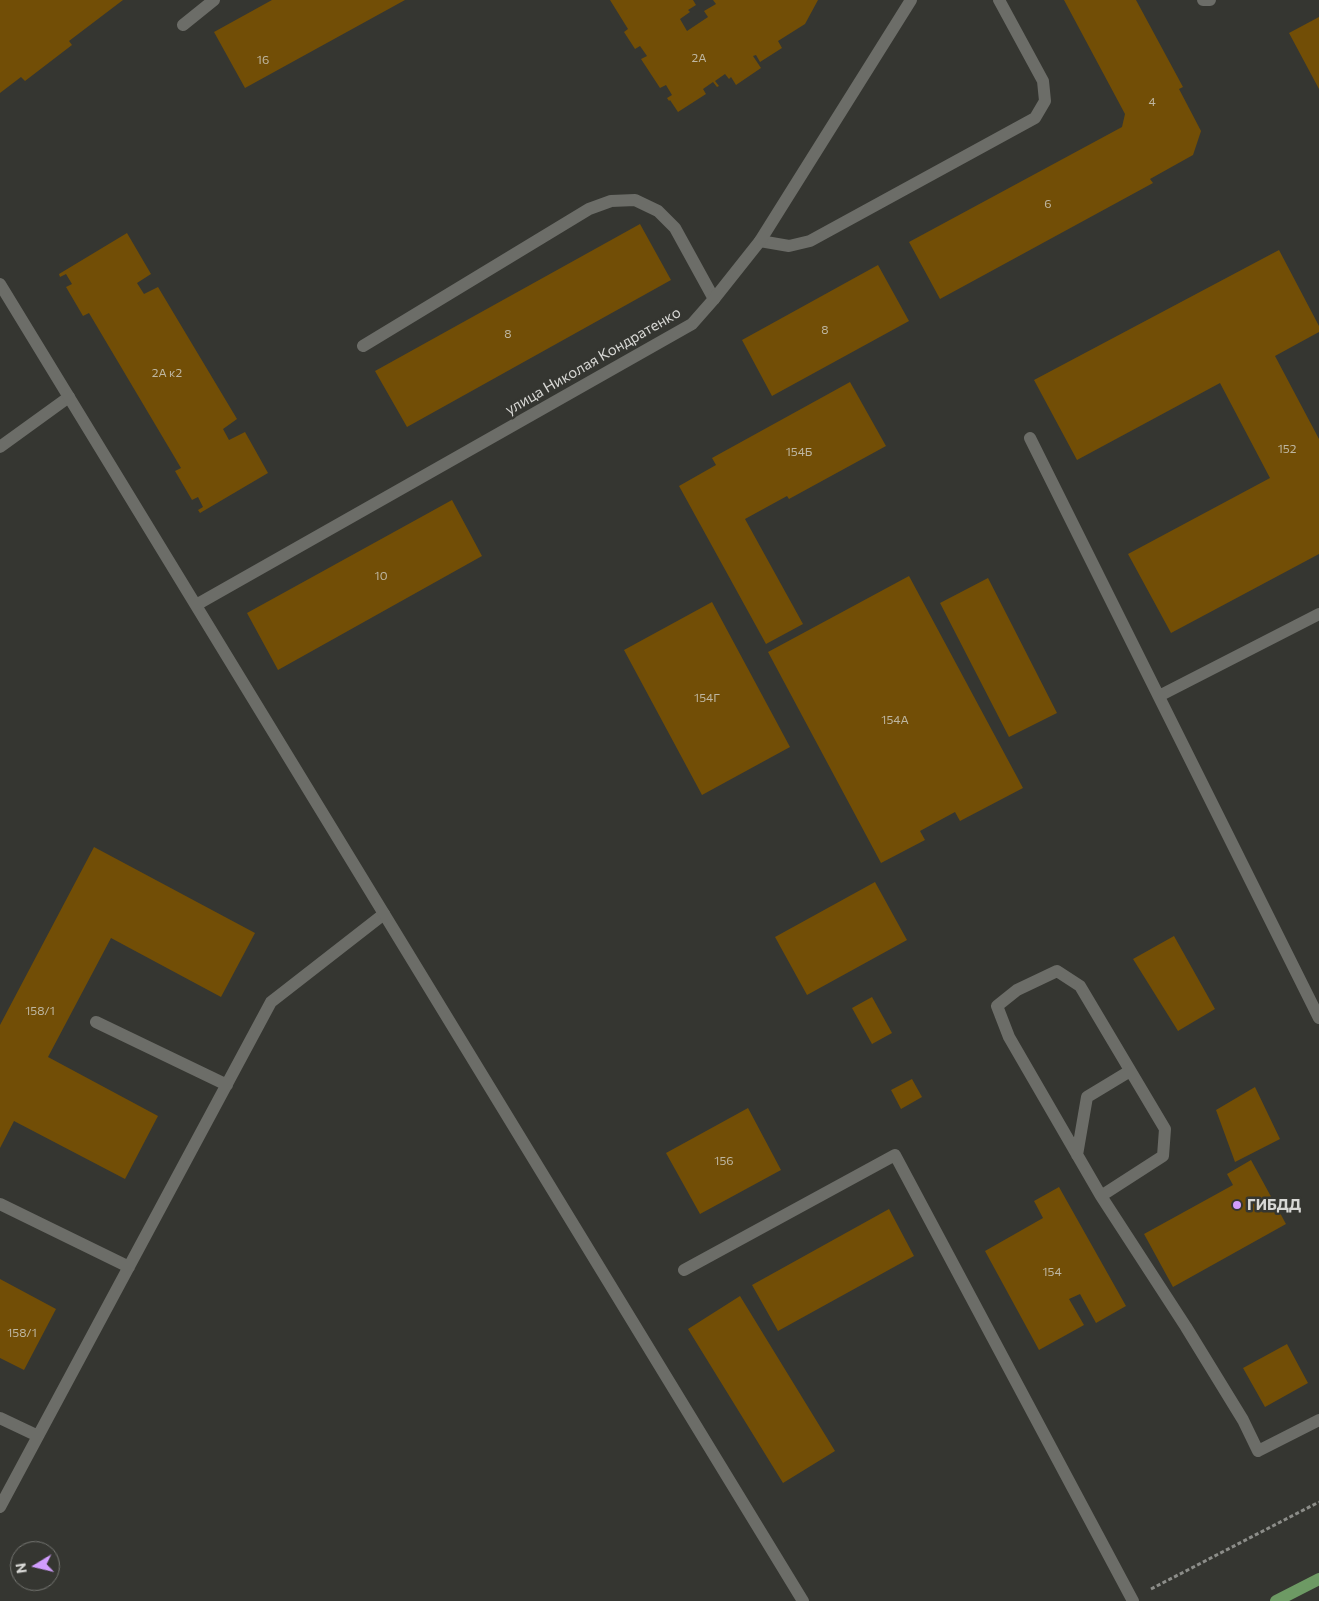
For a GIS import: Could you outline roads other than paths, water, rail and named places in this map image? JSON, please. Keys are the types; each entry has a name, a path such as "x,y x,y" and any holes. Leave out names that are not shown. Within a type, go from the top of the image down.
{"main road":[{"path":"1276,1601 1319,1579"}],"street":[{"path":"182,25 214,0"},
{"name":"улица Николая Кондратенко","path":"196,605 692,324 760,241 911,0"},
{"path":"760,241 789,246 810,241 1035,118 1046,101 1043,81 999,0"},
{"path":"363,346 589,209 611,201 635,200 658,211 675,228 714,299"},
{"path":"0,284 803,1601"},
{"path":"0,447 69,397"},
{"path":"1030,438 1319,1018"},
{"path":"1159,696 1319,614"},
{"path":"0,1506 272,1002 384,914"},
{"path":"1101,1196 1164,1156 1165,1129 1080,986 1057,971 1017,990 997,1006 1009,1037 1077,1155 1101,1196 1186,1327 1243,1420 1258,1451 1319,1420"},
{"path":"96,1022 227,1085"},
{"path":"1077,1155 1087,1097 1130,1071"},
{"path":"684,1270 895,1155 1132,1600"},
{"path":"0,1204 129,1267"},
{"path":"0,1418 38,1436"}],"place":[{"name":"ГИБДД","path":"1237,1205"}]}
